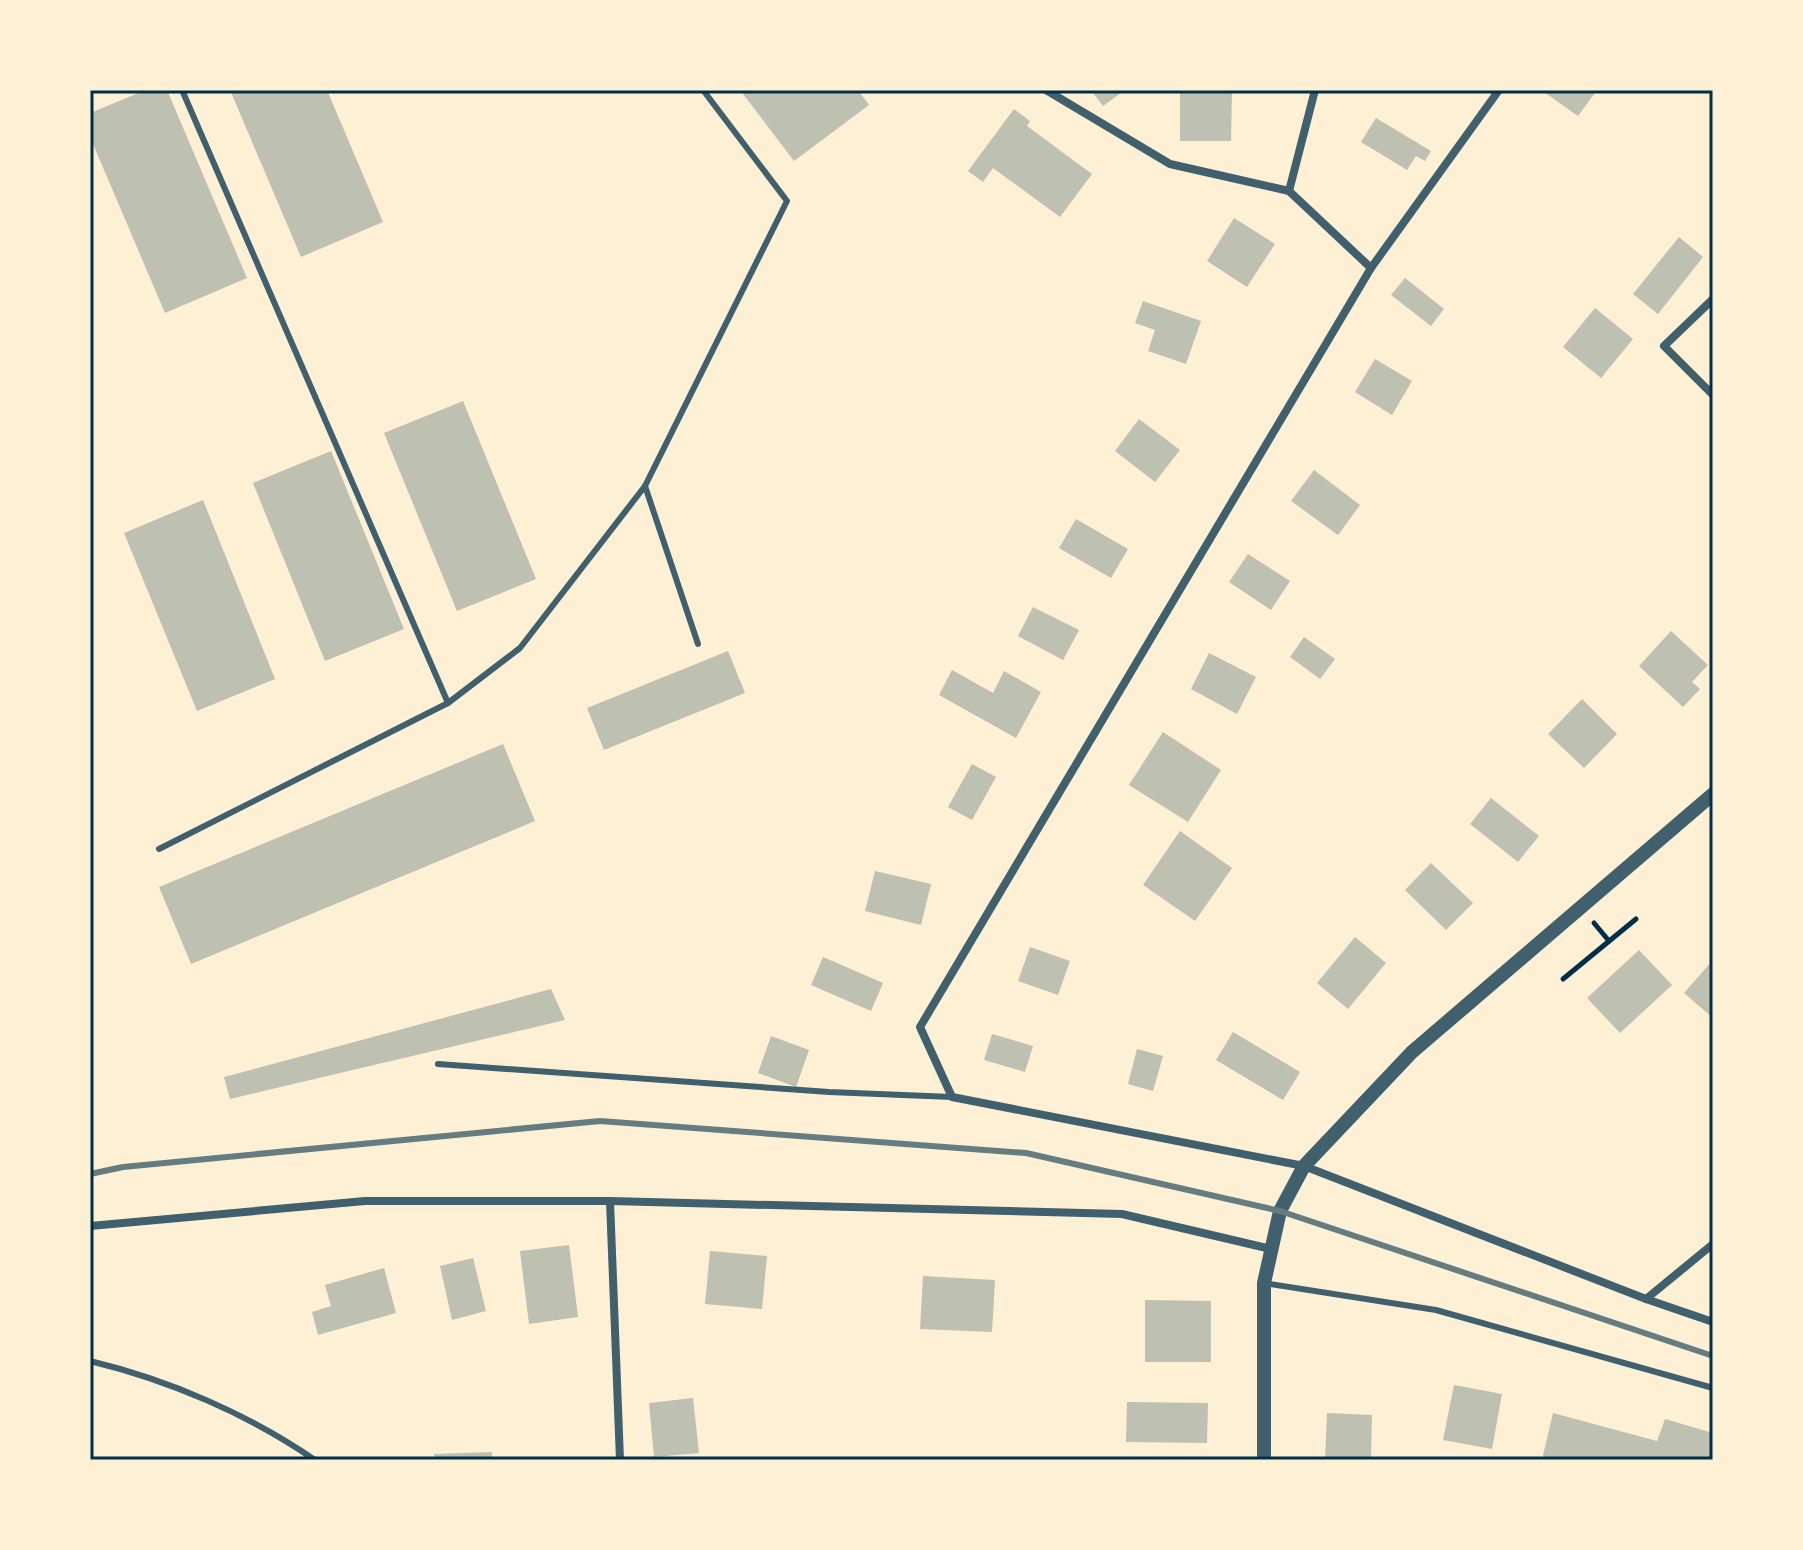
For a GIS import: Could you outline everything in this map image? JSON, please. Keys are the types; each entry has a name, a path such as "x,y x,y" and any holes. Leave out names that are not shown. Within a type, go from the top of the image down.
{"street":[{"path":"1046,90 1170,164 1289,191 1371,268"},
{"path":"1289,191 1315,90"},
{"path":"1499,90 1371,268 920,1027 952,1097 1304,1166 1713,1322"},
{"path":"1713,299 1664,346 1713,395"},
{"path":"1264,1460 1264,1283 1280,1211 1304,1166 1412,1052 1713,794"},
{"path":"90,1226 365,1201 610,1201 1122,1214 1271,1249"},
{"path":"610,1201 620,1460"},
{"path":"1646,1299 1713,1244"}],"lane":[{"path":"182,90 448,703"},
{"path":"159,849 448,703 520,648 645,486 787,201 703,90"},
{"path":"645,486 698,644"},
{"path":"438,1064 829,1092 952,1097"},
{"path":"1264,1283 1436,1310 1713,1388"},
{"path":"90,1361 135,1373 198,1396 283,1438 315,1460"}],"path":[{"path":"1563,979 1636,919"}],"building":[{"path":"146,90 167,90 247,278 165,313 90,137 90,113"},
{"path":"230,90 327,90 383,222 301,257"},
{"path":"740,90 858,90 869,105 794,161"},
{"path":"1091,90 1125,90 1103,106"},
{"path":"1180,90 1232,90 1231,141 1180,141"},
{"path":"1597,90 1578,116 1544,92"},
{"path":"1014,109 1030,121 1027,126 1092,174 1060,217 993,168 983,182 968,171"},
{"path":"1376,118 1431,151 1425,161 1416,156 1407,170 1361,142"},
{"path":"1234,218 1275,244 1247,287 1207,261"},
{"path":"1679,237 1703,257 1658,314 1633,294"},
{"path":"1405,278 1444,309 1431,326 1391,295"},
{"path":"1143,301 1201,321 1186,364 1148,351 1155,330 1135,323"},
{"path":"1595,308 1633,339 1601,378 1563,347"},
{"path":"1375,359 1412,381 1392,415 1355,392"},
{"path":"463,401 536,579 457,611 384,433"},
{"path":"1139,419 1180,450 1155,482 1115,451"},
{"path":"331,451 404,629 325,661 253,483"},
{"path":"1314,470 1360,505 1338,535 1291,501"},
{"path":"203,500 275,679 197,711 124,533"},
{"path":"1076,519 1128,549 1111,578 1059,548"},
{"path":"1248,554 1290,581 1271,610 1229,582"},
{"path":"1033,607 1079,630 1063,660 1018,636"},
{"path":"1671,631 1708,665 1692,682 1700,689 1683,707 1639,666"},
{"path":"1304,637 1335,659 1320,679 1290,657"},
{"path":"728,651 745,693 604,750 587,708"},
{"path":"1209,653 1256,677 1237,714 1191,689"},
{"path":"952,670 993,693 1004,671 1041,692 1016,738 939,695"},
{"path":"1582,699 1617,734 1584,768 1548,734"},
{"path":"1163,732 1221,770 1188,822 1129,785"},
{"path":"503,744 535,821 191,964 159,887"},
{"path":"972,764 996,777 972,820 948,807"},
{"path":"1491,798 1539,836 1518,862 1470,824"},
{"path":"1180,831 1232,868 1195,921 1143,885"},
{"path":"1431,863 1473,903 1446,930 1405,890"},
{"path":"875,871 931,884 921,925 865,911"},
{"path":"1355,937 1386,963 1348,1009 1317,983"},
{"path":"1030,947 1070,961 1058,995 1018,981"},
{"path":"1639,950 1672,985 1620,1033 1587,998"},
{"path":"823,957 883,983 871,1011 811,985"},
{"path":"1713,960 1713,1018 1684,993"},
{"path":"551,989 565,1020 230,1099 224,1077"},
{"path":"1233,1032 1300,1072 1283,1100 1216,1060"},
{"path":"992,1034 1033,1046 1025,1072 984,1060"},
{"path":"771,1036 809,1050 796,1087 758,1073"},
{"path":"1137,1049 1163,1056 1153,1091 1128,1084"},
{"path":"569,1245 578,1317 529,1324 520,1251"},
{"path":"710,1251 767,1256 762,1309 705,1304"},
{"path":"473,1258 486,1311 452,1320 440,1266"},
{"path":"384,1268 396,1313 318,1335 312,1312 331,1306 325,1285"},
{"path":"923,1276 995,1280 992,1332 920,1329"},
{"path":"1145,1300 1211,1301 1211,1362 1145,1362"},
{"path":"1454,1385 1502,1394 1492,1449 1443,1440"},
{"path":"693,1398 699,1453 654,1457 649,1403"},
{"path":"1127,1402 1208,1403 1207,1443 1126,1442"},
{"path":"1327,1413 1372,1415 1371,1460 1325,1460"},
{"path":"1553,1413 1657,1441 1665,1419 1713,1433 1713,1460 1542,1460"},
{"path":"492,1452 492,1460 435,1460 434,1454"}],"railway":[{"path":"90,1174 123,1167 600,1121 1026,1153 1280,1211 1713,1356"}]}
